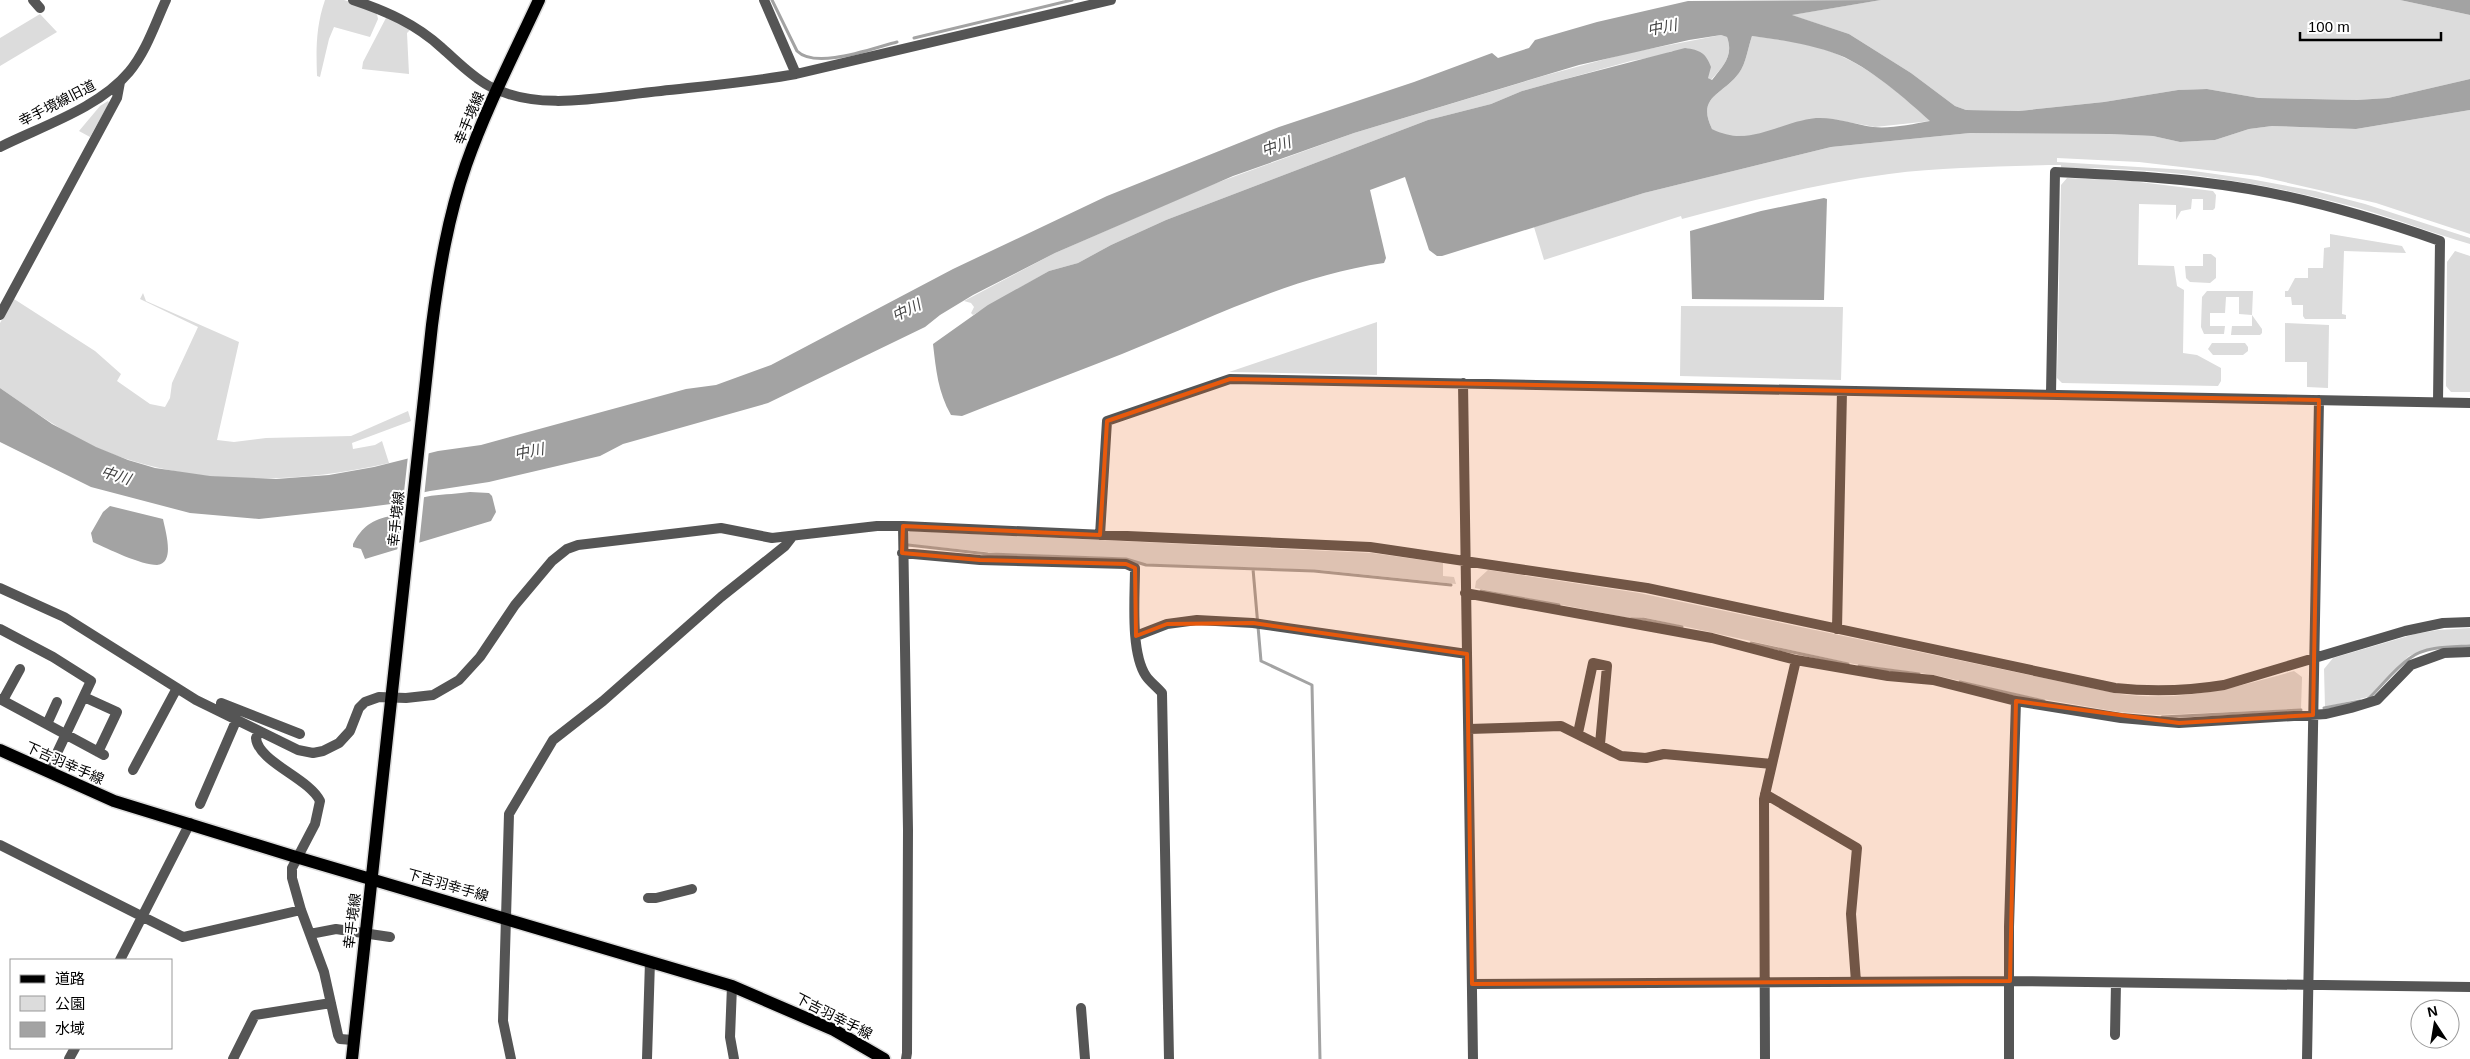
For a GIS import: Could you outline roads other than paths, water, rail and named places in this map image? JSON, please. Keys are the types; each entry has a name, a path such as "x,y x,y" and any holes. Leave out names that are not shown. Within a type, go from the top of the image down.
{"main road":[{"name":"幸手境線","path":"352,1059 364,932 372,878 432,325 442,256 466,166 497,90 539,0"},
{"name":"下吉羽幸手線","path":"0,750 114,801 732,986 834,1030 884,1059"}],"street":[{"name":"幸手境線旧道","path":"0,147 92,102 120,82 137,61 166,0"},
{"path":"353,0 386,5 442,47 466,71 497,90 533,100 565,100 756,81 796,74 1111,0"},
{"path":"764,0 796,74"},
{"path":"0,315 117,98 120,82"},
{"path":"2051,394 2056,172 2149,177 2249,189 2338,209 2440,241 2438,402"},
{"path":"1100,535 1107,421 1230,379 2470,403"},
{"path":"1463,383 1473,1059"},
{"path":"1837,629 1842,390"},
{"path":"2307,1059 2319,400"},
{"path":"0,588 64,617 177,688 236,721 298,750 313,753 323,751 346,737 359,708 365,702 379,697 420,698 433,695 459,680 537,578 552,560 567,549 590,542 721,528 767,537 792,537 877,526 903,526 1370,547 1647,588 2115,688 2143,691 2196,690 2224,685 2419,628 2443,623 2470,622"},
{"path":"903,526 908,866 906,1059"},
{"path":"511,1059 503,1021 504,917 509,814 553,740 603,701 721,596 785,546 792,537"},
{"path":"902,553 980,560 1126,564 1135,568 1136,636 1140,661 1145,675 1162,693 1169,1059"},
{"path":"1466,593 1712,638 1796,660 1888,676 1933,680 2016,701 2121,718 2179,723 2326,714 2377,700 2411,665 2444,653 2470,652"},
{"path":"1136,636 1166,624 1197,620 1253,623 1467,654"},
{"path":"0,629 53,657 91,681 67,736 48,772"},
{"path":"1765,1059 1765,794 1796,660"},
{"path":"1578,733 1593,663 1607,666 1600,744"},
{"path":"20,669 1,700 101,754 117,712 84,697"},
{"path":"133,770 177,688"},
{"path":"2009,1059 2009,926 2016,701"},
{"path":"47,724 57,702"},
{"path":"220,703 300,734"},
{"path":"200,804 236,721"},
{"path":"1469,729 1561,726 1621,756 1646,758 1664,754 1772,764"},
{"path":"259,732 256,738 260,749 309,786 320,801 315,824 296,857 292,868 292,878 301,910 324,972 338,1035 340,1039 354,1040"},
{"path":"1765,794 1857,848 1851,914 1856,982"},
{"path":"121,959 190,823"},
{"path":"0,845 183,937 301,910"},
{"path":"648,898 656,898 692,889"},
{"path":"310,934 336,929 390,937"},
{"path":"648,1059 650,961"},
{"path":"1472,984 2010,981 2470,987"},
{"path":"2116,982 2116,1035"},
{"path":"732,986 730,1038 734,1059"},
{"path":"233,1059 254,1015 331,1003"},
{"path":"1082,1008 1085,1059"}],"water":[{"name":"中川","path":"1881,0 1792,15 1849,34 1911,73 1955,106 1966,110 2019,111 2104,102 2178,90 2207,89 2259,98 2357,100 2388,98 2470,79 2470,110 2356,129 2272,126 2249,129 2215,140 2180,142 2153,136 2110,134 1970,133 1831,147 1644,193 1442,256 1437,256 1429,250 1405,177 1370,190 1386,258 1384,263 1350,269 1283,289 962,416 951,415 938,381 933,344 988,305 1049,271 1078,263 1111,245 1166,220 1428,120 1491,104 1522,91 1685,48 1705,55 1711,67 1708,78 1712,80 1726,60 1729,50 1727,37 1721,35 1689,40 1579,65 1354,133 1233,176 1055,253 973,295 940,315 925,327 768,403 623,444 600,456 489,482 411,495 391,504 259,519 190,513 91,487 0,442 0,388 52,424 96,447 128,460 155,468 210,476 276,479 329,475 374,467 438,451 481,445 686,389 716,385 771,365 953,269 1107,196 1279,127 1414,82 1492,53 1498,58 1529,48 1535,40 1597,22 1688,1","holes":["1752,36 1818,48 1850,60 1887,84 1930,121 1902,126 1873,127 1816,118 1802,120 1764,132 1739,136 1712,129 1708,118 1707,109 1709,103 1739,73"]},
{"path":"2400,0 2470,0 2470,15"},
{"path":"1824,198 1827,199 1824,300 1692,299 1690,231 1761,211"},
{"path":"470,492 489,493 492,496 496,512 491,521 365,559 361,549 353,547 356,538 364,528 379,519 392,516 407,503 427,496"},
{"path":"110,506 163,519 168,545 165,561 157,565 142,562 93,542 91,533 103,512"}],"waterway":[{"path":"772,0 797,51 806,56 817,58 845,56 897,42"},
{"path":"914,38 1072,0"},
{"path":"908,545 988,554 1126,559 1146,565 1314,571 1451,585"},
{"path":"1253,569 1261,661 1312,685 1320,1059"},
{"path":"1481,591 1559,605"},
{"path":"1631,619 1643,619 1682,627"},
{"path":"1751,643 1848,664"},
{"path":"2368,699 2399,667 2416,654 2439,648 2470,646"},
{"path":"1859,666 1919,674"},
{"path":"1960,682 2044,701"},
{"path":"2324,708 2360,701"},
{"path":"2162,717 2301,710"}]}
